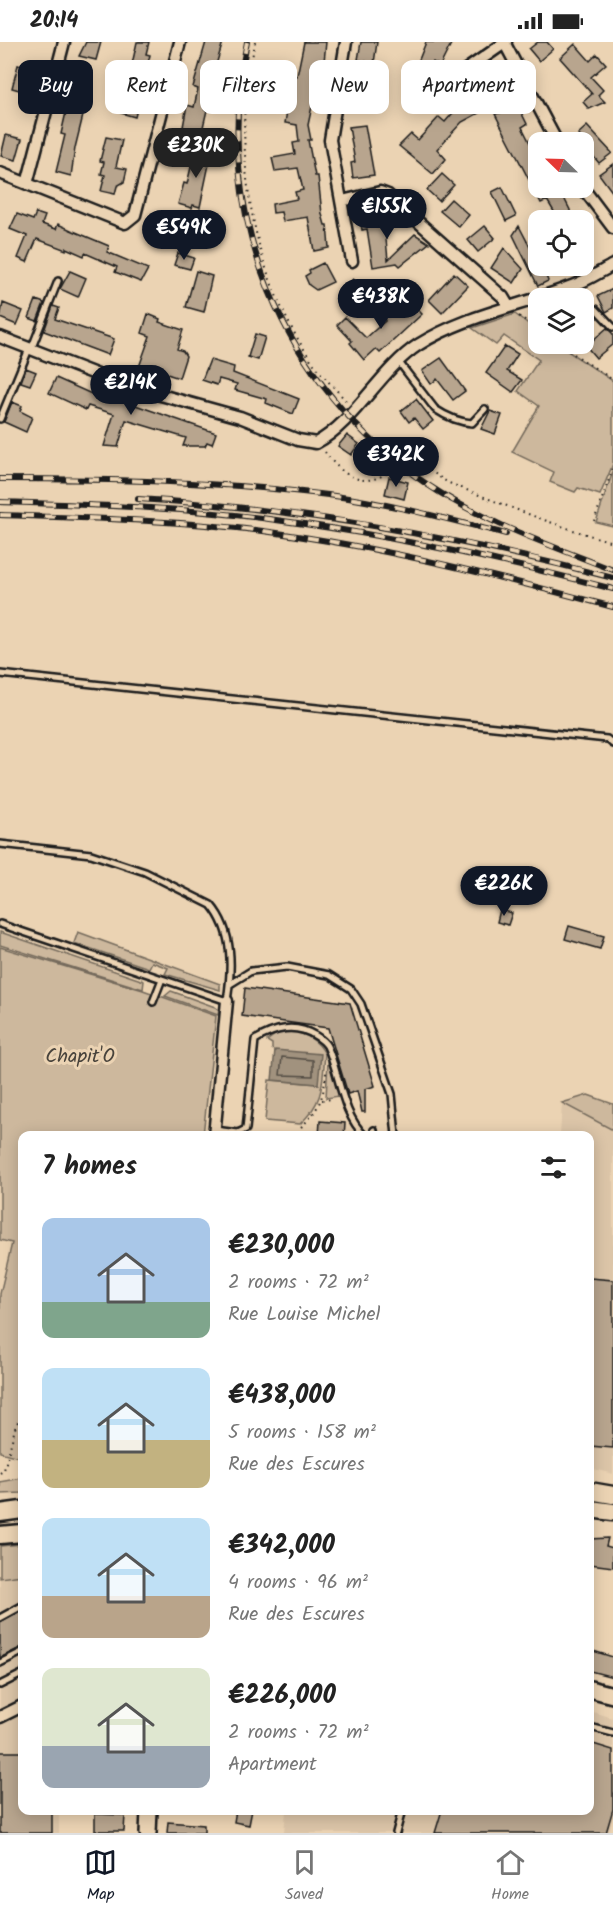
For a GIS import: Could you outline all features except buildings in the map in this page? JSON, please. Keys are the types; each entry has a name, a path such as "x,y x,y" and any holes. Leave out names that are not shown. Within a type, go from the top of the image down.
{"main road":[{"path":"594,1492 613,1495"},
{"path":"594,1510 613,1512"},
{"path":"0,1513 18,1511"},
{"path":"0,1535 18,1533"},
{"path":"594,1690 613,1695"},
{"path":"148,1833 149,1815"}],"street":[{"path":"27,184 64,42"},
{"path":"0,173 125,223 135,215 180,42"},
{"path":"346,42 330,140 352,261"},
{"path":"480,60 505,42 552,132"},
{"path":"342,201 380,192 388,195 503,297 512,310"},
{"path":"591,198 613,228"},
{"path":"565,288 613,265"},
{"path":"0,338 121,384 240,417 311,443 321,441 331,433 398,361 432,337 528,303"},
{"path":"214,1131 227,1001"},
{"path":"0,1717 18,1708"}],"lane":[{"path":"0,419 58,281"},
{"path":"594,312 596,309 613,327"},
{"path":"398,361 435,410 442,414 461,422 472,423 485,409"},
{"path":"0,674 607,739 613,744"},
{"path":"0,844 91,854 145,872 211,905 219,914 230,947 230,984 227,1001 0,924"},
{"path":"230,984 251,971 287,967 329,975 351,989 361,1004 393,1094 396,1131"},
{"path":"153,1002 162,979"},
{"path":"241,1131 246,1129 255,1040 278,1029 294,1028 312,1034 326,1045 354,1123 361,1131"},
{"path":"0,1618 18,1608"},
{"path":"0,1663 18,1654"},
{"path":"0,1685 18,1676"},
{"path":"594,1728 613,1733"},
{"path":"396,1833 401,1815"}],"path":[{"path":"255,42 245,98 244,129 244,161 252,219 264,261 292,328 315,365 349,404"},
{"path":"512,310 528,322"},
{"path":"574,354 613,380"},
{"path":"321,441 336,469 362,480 376,479 411,463 428,468 447,483 547,522 613,542"},
{"path":"594,521 613,468"},
{"path":"301,1127 317,1112 324,1096 326,1072"},
{"path":"0,1473 4,1470 18,1422"}],"shaded area":[{"path":"562,1103 613,1130 613,1474 594,1469 594,1131 560,1131"},
{"path":"18,1574 18,1815 59,1815 59,1833 0,1833 0,1577"},
{"path":"594,1712 613,1718 613,1818 609,1833 284,1833 286,1815 594,1815"}],"green space":[{"path":"515,314 528,324 528,352 504,336 496,345 472,328"},
{"path":"530,354 572,354 613,381 613,464 600,495 578,488 575,492 550,482 554,472 512,452 539,406 518,391 539,360"},
{"path":"613,471 613,526 596,522"},
{"path":"0,932 144,981 143,989 0,945"},
{"path":"78,932 220,984 220,990 165,974 168,968 152,962 149,968 74,943"},
{"name":"Chapit'O","path":"0,947 143,990 216,1016 203,1131 18,1131 18,1457 0,1452 0,1294 12,1243 0,1240"},
{"path":"171,991 215,1007 219,1010 218,1015 165,996"},
{"path":"289,1031 310,1038 325,1054 318,1100 300,1124 265,1121 269,1080 318,1084 272,1049 272,1044 267,1041 276,1034"},
{"path":"328,1061 340,1096 326,1098"},
{"path":"588,1095 613,1104 613,1130 562,1103"},
{"path":"18,1479 18,1493 0,1494 0,1482"},
{"path":"18,1544 18,1576 0,1578 0,1546"}],"water":[{"path":"275,1050 321,1054 318,1084 272,1080"}],"railway":[{"path":"247,42 238,106 239,170 250,232 269,291 297,347 333,399 377,445 428,485 450,499 495,522 613,570"},
{"path":"0,479 164,482 287,490 373,502 506,534"},
{"path":"138,499 198,503 318,517 436,537 613,578"},
{"path":"0,502 173,509 276,520 446,549 613,589"},
{"path":"0,515 198,524 263,531 352,545 439,563 613,607"}]}
